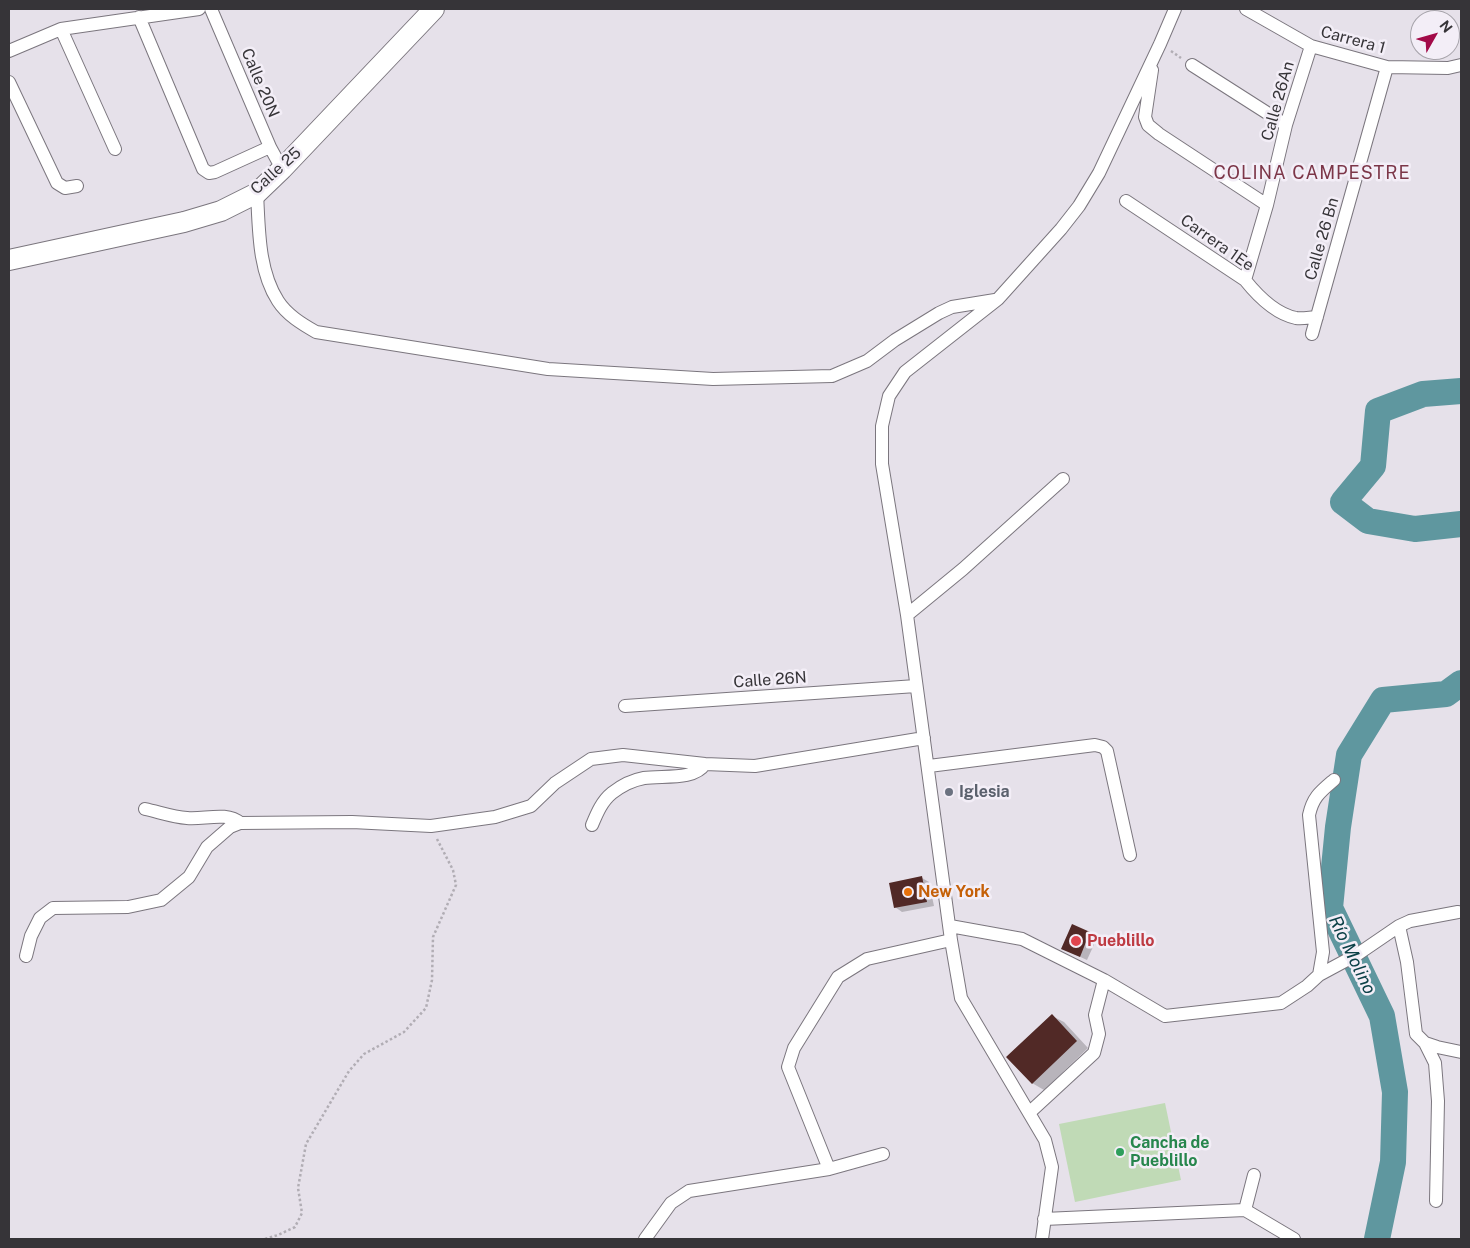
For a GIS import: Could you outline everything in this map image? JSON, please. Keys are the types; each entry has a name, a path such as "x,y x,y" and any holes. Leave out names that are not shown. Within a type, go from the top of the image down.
{"main road":[{"name":"Calle 25","path":"9,260 184,222 221,211 257,192 282,169 434,9"}],"street":[{"path":"9,51 61,29 199,9"},
{"name":"Calle 20N","path":"211,9 270,147 282,169"},
{"path":"1042,1239 1052,1167 1045,1140 961,998 951,940 929,766 907,615 882,464 882,426 888,396 905,372 998,299 1061,229 1079,206 1099,172 1175,9"},
{"name":"Carrera 1","path":"1246,9 1311,46 1387,67 1448,68 1461,65"},
{"path":"139,18 203,169 208,173 215,172 270,147"},
{"path":"61,29 115,149"},
{"name":"Calle 26An","path":"1245,280 1267,205 1286,125 1311,46"},
{"path":"1157,49 1145,117 1148,125 1267,205"},
{"path":"1192,66 1286,125"},
{"name":"Calle 26 Bn","path":"1312,334 1387,67"},
{"path":"9,82 57,183 65,188 77,186"},
{"path":"257,192 261,250 269,281 278,302 298,322 316,332 548,369 713,379 832,376 867,361 895,340 939,313 952,307 998,299"},
{"name":"Carrera 1Ee","path":"1126,201 1245,280 1272,307 1296,318 1317,317"},
{"path":"907,615 963,569 1063,479"},
{"name":"Calle 26N","path":"625,706 916,686"},
{"path":"26,956 31,936 40,918 53,908 128,908 161,900 189,878 206,847 230,827 240,823 352,822 430,826 495,817 531,806 555,783 591,759 623,755 706,764 755,766 924,738"},
{"path":"929,766 1095,745 1103,747 1107,751 1130,855"},
{"path":"592,825 600,807 613,792 632,781 645,778 694,774 706,764"},
{"path":"1319,975 1323,952 1309,815 1312,801 1334,780"},
{"path":"145,810 188,818 225,817 236,819 240,823"},
{"path":"950,926 1022,940 1104,980 1165,1016 1281,1003 1307,986 1319,975 1346,961 1399,926 1458,912"},
{"path":"1399,926 1407,962 1416,1034 1425,1043 1435,1063 1438,1102 1436,1201"},
{"path":"829,1169 788,1067 794,1048 838,977 867,959 951,940"},
{"path":"1030,1112 1094,1053 1099,1034 1095,1015 1104,980"},
{"path":"1425,1043 1461,1052"},
{"path":"645,1239 670,1203 689,1191 829,1169 882,1154"},
{"path":"1245,1210 1254,1175"},
{"path":"1044,1219 1245,1210 1294,1239"}],"path":[{"path":"1157,49 1192,66"},
{"path":"265,1239 295,1226 302,1213 298,1188 306,1144 349,1072 364,1054 404,1032 426,1008 432,980 434,937 456,885 453,870 430,826"}],"green space":[{"name":"Cancha de Pueblillo","path":"1165,1103 1181,1180 1075,1202 1059,1124"}],"building":[{"name":"New York","path":"922,876 927,902 894,908 889,883"},
{"name":"Pueblillo","path":"1072,924 1090,932 1080,957 1061,949"},
{"path":"1052,1014 1077,1041 1032,1084 1006,1057"}],"waterway":[{"name":"Río Molino","path":"1461,391 1423,394 1378,411 1373,466 1343,502 1368,521 1415,529 1461,524"},
{"name":"Río Molino","path":"1377,1239 1393,1162 1395,1092 1382,1016 1330,908 1338,827 1349,755 1383,700 1446,694 1461,683"}],"place":[{"name":"Iglesia","path":"949,792"},
{"name":"New York","path":"908,892"},
{"name":"Pueblillo","path":"1076,941"},
{"name":"Cancha de Pueblillo","path":"1120,1152"}],"district":[{"name":"COLINA CAMPESTRE","path":"1312,173"}]}
